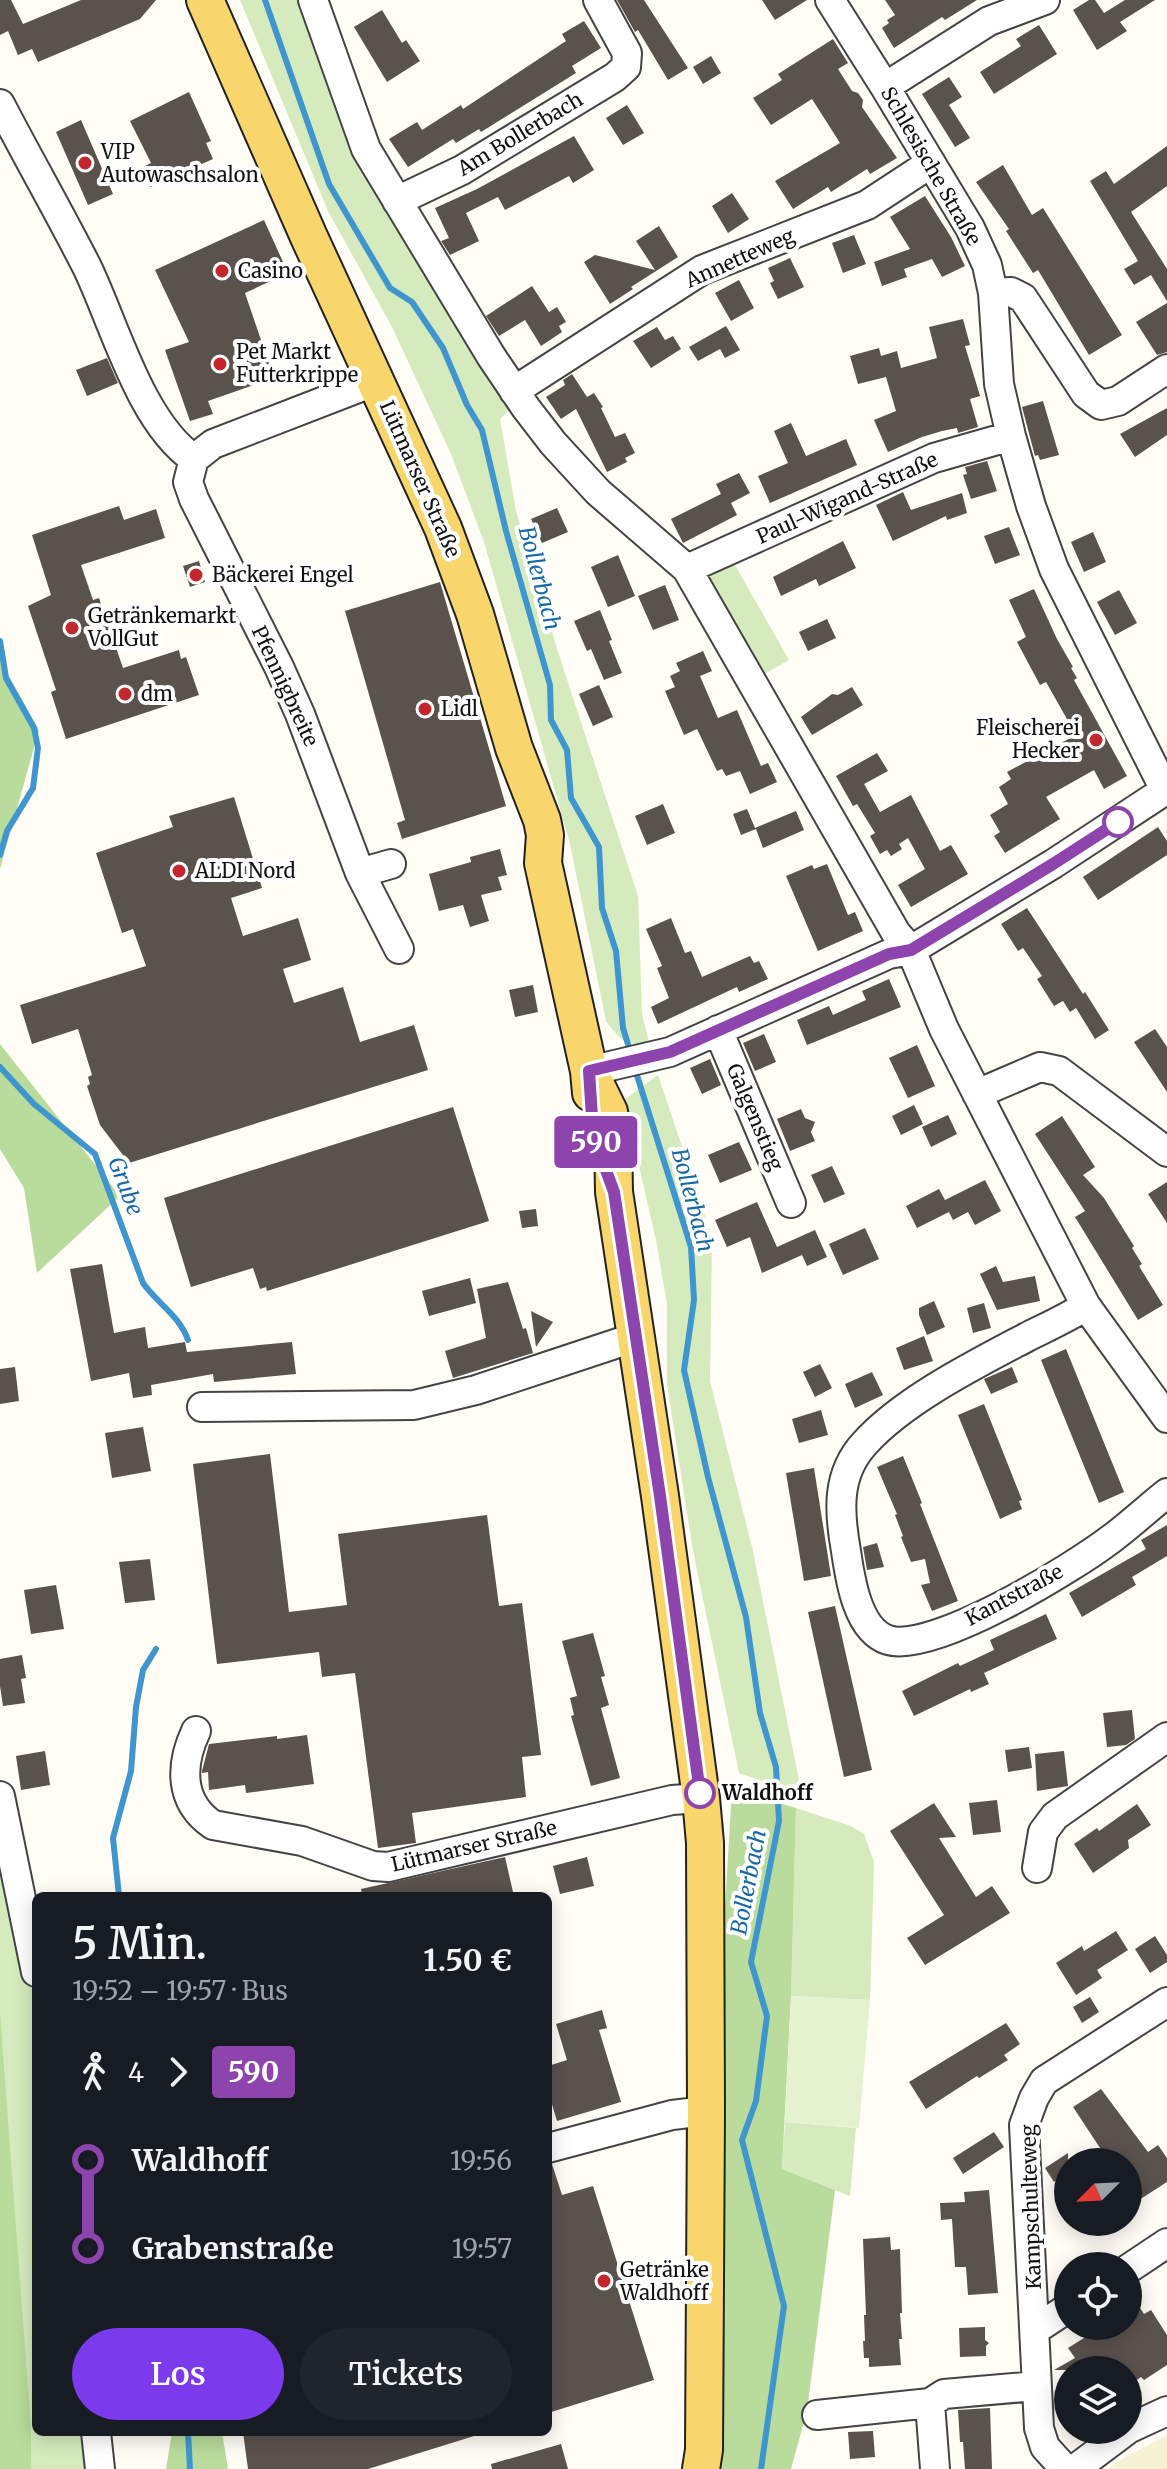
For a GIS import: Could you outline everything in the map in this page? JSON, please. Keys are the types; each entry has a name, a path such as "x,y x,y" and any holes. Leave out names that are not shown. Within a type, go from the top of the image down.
{"main road":[{"name":"Lütmarser Straße","path":"205,0 296,208 443,528 475,614 514,748 520,812 528,839 543,863 600,1068 609,1112 614,1143 614,1192 701,1798 706,1886 706,2347 701,2469"}],"street":[{"path":"313,0 366,149 397,201 514,391 553,443 598,492 687,569 896,933 911,950 944,1029 1086,1306 1167,1418"},
{"name":"Am Bollerbach","path":"397,201 462,170 615,77 626,67 627,53 598,0"},
{"name":"Schlesische Straße","path":"830,0 970,228 987,265 993,293 999,384 1031,506 1054,569 1166,790"},
{"path":"885,87 989,21 1045,0"},
{"path":"0,104 87,269 158,422 179,449 194,459 213,444 376,381"},
{"name":"Annetteweg","path":"514,391 702,270 867,205 931,163"},
{"path":"993,293 1011,292 1023,298 1086,394 1101,405 1118,401 1167,369"},
{"name":"Paul-Wigand-Straße","path":"687,569 934,458 1011,436"},
{"name":"Pfennigbreite","path":"194,459 188,482 194,499 279,667 327,779 360,873 399,949"},
{"path":"600,1068 670,1052 889,954 911,950 1053,864 1166,790"},
{"path":"360,873 391,864"},
{"name":"Galgenstieg","path":"718,1030 791,1203"},
{"path":"977,1094 1040,1067 1059,1071 1167,1152"},
{"name":"Kantstraße","path":"1086,1306 917,1401 884,1424 863,1445 848,1467 841,1489 842,1532 849,1576 862,1619 885,1640 907,1642 976,1619 1109,1541 1167,1493"},
{"path":"202,1407 414,1405 476,1390 621,1342 636,1340"},
{"name":"Lütmarser Straße","path":"196,1731 187,1750 185,1783 201,1817 213,1825 302,1841 373,1866 388,1867 672,1800 701,1798"},
{"path":"1037,1868 1043,1832 1055,1816 1167,1737"},
{"path":"0,1796 32,1952"},
{"name":"Kampschulteweg","path":"1065,2469 1045,2447 1039,2428 1024,2125 1044,2081 1167,2002"},
{"path":"552,2147 672,2115 706,2111"},
{"path":"1142,2260 1167,2243"},
{"path":"1036,2329 1054,2317"},
{"path":"817,2415 930,2403 944,2394 1036,2386"},
{"path":"930,2403 935,2469"},
{"path":"1142,2423 1167,2411"},
{"path":"96,2436 100,2469"},
{"path":"1075,2469 1108,2444"}],"shaded area":[{"path":"1167,2435 1167,2469 1108,2469 1117,2462"}],"green space":[{"path":"240,0 304,0 511,408 500,419 516,511 559,655 638,896 642,1014 649,1042 634,1044 624,1040 606,1021 570,844 484,542 451,454 392,327 328,211"},
{"path":"731,558 789,660 759,677 699,575"},
{"path":"0,660 39,730 0,869"},
{"path":"0,1044 120,1196 37,1273 24,1188 0,1149"},
{"path":"658,1075 712,1236 710,1381 752,1547 802,1795 739,1773 693,1551 667,1384 667,1304 656,1240 624,1100"},
{"path":"732,1789 796,1808 782,2169 835,2190 807,2411 791,2469 715,2469 723,1941"},
{"path":"796,1808 851,1826 864,1834 874,1862 870,2000 791,1996"},
{"path":"0,1874 32,1974 32,2436 95,2436 99,2469 0,2469"},
{"path":"791,1996 870,2000 859,2128 785,2122"},
{"path":"0,2014 31,2427 31,2469 0,2469"},
{"path":"785,2122 856,2128 850,2196 782,2169"},
{"path":"171,2436 223,2436 228,2469 166,2469"}],"building":[{"path":"0,0 11,0 23,24 81,0 156,0 140,19 38,62 32,49 18,55 8,31 0,35"},
{"path":"617,0 644,0 688,68 668,80"},
{"path":"762,0 807,0 775,20"},
{"path":"885,0 977,0 945,20 942,17 894,48 882,28 895,15"},
{"path":"1089,0 1095,0 1104,13 1125,0 1155,0 1120,22 1127,31 1097,50 1073,10"},
{"path":"382,10 402,43 406,40 420,61 387,82 354,27"},
{"path":"584,21 601,48 572,66 576,73 481,132 479,129 456,143 453,139 408,167 389,139 417,122 422,130 461,105 463,109 566,41 562,34"},
{"path":"1039,25 1057,54 994,94 980,72 1021,46 1016,39"},
{"path":"833,39 848,63 838,69 852,91 863,100 862,107 897,158 870,174 867,169 831,192 828,187 793,209 775,181 840,143 812,99 771,125 753,98 782,80 778,74"},
{"path":"711,56 721,73 703,84 693,67"},
{"path":"949,77 962,97 949,105 970,138 955,147 922,94"},
{"path":"189,92 211,141 206,143 213,159 150,187 141,168 151,163 130,121"},
{"path":"627,105 644,133 623,145 606,118"},
{"name":"VIP Autowaschsalon","path":"81,120 113,194 88,205 56,132"},
{"path":"574,136 594,170 573,183 569,176 505,210 498,197 466,213 479,241 450,255 441,241 449,238 435,208 477,189"},
{"path":"1167,146 1167,186 1131,212 1167,269 1167,301 1151,275 1134,285 1124,269 1138,261 1090,181 1106,171 1114,184"},
{"path":"1003,165 1032,215 1043,208 1122,335 1089,355 1038,270 1033,273 1006,231 1009,229 976,182"},
{"path":"732,193 749,219 728,233 712,206"},
{"path":"925,196 965,266 942,277 932,259 904,269 907,277 882,286 874,262 910,249 890,217"},
{"path":"264,220 288,273 245,293 274,378 208,401 213,414 190,421 165,350 189,342 155,270"},
{"path":"659,226 678,257 610,304 584,262 595,255 655,270 636,241"},
{"path":"854,235 866,264 843,273 832,243"},
{"path":"790,258 804,287 778,299 770,283 774,281 768,268"},
{"path":"739,280 754,308 731,321 715,293"},
{"path":"532,286 549,312 557,307 566,322 559,326 562,332 541,346 525,320 499,336 486,316"},
{"path":"1167,303 1167,352 1157,355 1136,322"},
{"path":"963,319 970,345 965,346 980,396 970,399 978,427 958,433 957,428 942,431 888,452 874,420 896,411 886,377 858,384 850,356 879,348 881,356 897,351 901,368 937,358 929,327"},
{"path":"726,326 740,350 725,358 720,349 698,361 689,347"},
{"path":"657,327 665,340 673,336 681,349 651,368 633,341"},
{"path":"107,358 118,383 87,396 76,370"},
{"path":"572,374 587,397 594,393 615,437 625,433 635,453 625,458 627,462 607,472 576,409 561,419 546,397 565,385 563,380"},
{"path":"1043,401 1059,455 1040,460 1038,455 1035,456 1022,407"},
{"path":"1167,408 1167,435 1135,457 1120,434"},
{"path":"791,423 806,456 846,439 857,465 770,503 758,476 788,463 774,431"},
{"path":"987,461 997,491 971,499 963,475 967,474 965,467"},
{"path":"739,473 750,493 731,503 737,515 683,543 671,519 721,494 716,484"},
{"path":"903,492 911,510 962,493 967,513 947,520 946,516 893,541 876,505"},
{"path":"119,506 124,520 156,509 165,538 81,565 93,600 99,598 123,668 179,650 181,659 186,657 199,695 66,739 51,692 56,690 28,606 51,595 32,535"},
{"path":"557,508 568,532 542,543 531,519"},
{"path":"1009,527 1020,555 995,564 984,536"},
{"path":"1093,532 1106,562 1084,572 1071,542"},
{"path":"843,541 856,568 819,586 816,579 781,596 773,577"},
{"path":"618,555 635,596 608,607 591,567"},
{"path":"199,561 205,582 190,587 183,566"},
{"name":"Lidl","path":"440,582 506,806 402,839 397,823 405,820 345,611"},
{"path":"665,585 679,620 653,630 638,596"},
{"path":"1034,589 1073,667 1077,678 1074,680 1127,776 1104,789 1094,770 1046,797 1060,819 1005,853 994,836 1000,832 990,815 1008,804 999,787 1011,779 1007,772 1076,735 1046,682 1040,685 1017,642 1026,637 1009,600"},
{"path":"1119,590 1137,623 1115,635 1097,602"},
{"path":"600,610 622,673 604,680 591,649 587,651 574,621"},
{"path":"827,619 836,638 808,651 799,632"},
{"path":"703,651 712,671 700,676 718,718 737,710 761,766 768,763 777,782 750,794 740,771 726,776 722,769 717,771 697,729 684,735 665,691 675,687 670,676 680,671 676,663"},
{"path":"599,685 613,717 593,726 579,694"},
{"path":"852,687 863,705 812,735 801,717 832,694 838,695"},
{"path":"877,753 888,771 864,784 880,812 911,795 940,851 951,845 968,874 911,907 898,885 925,869 908,838 899,844 902,849 891,856 887,850 880,854 870,836 875,833 857,804 853,806 836,776"},
{"path":"234,797 262,888 231,898 243,936 298,918 311,960 283,969 294,1003 343,987 360,1042 414,1025 428,1070 129,1163 100,1125 87,1086 90,1084 88,1077 92,1075 78,1029 32,1044 20,1005 146,966 133,929 122,933 96,853 173,827 169,816"},
{"path":"663,804 675,833 647,845 635,816"},
{"path":"747,809 755,828 796,811 804,830 763,848 756,829 741,835 733,814"},
{"path":"1158,827 1167,841 1167,855 1098,900 1083,877"},
{"path":"500,849 507,875 498,877 502,890 481,895 489,921 470,927 463,905 439,911 429,874 471,862 470,857"},
{"path":"827,864 848,915 855,912 863,931 818,951 786,876 812,865 814,869"},
{"path":"1027,908 1109,1030 1095,1039 1076,1008 1070,1012 1063,1001 1054,1006 1037,979 1042,976 1023,948 1018,951 1001,924"},
{"path":"671,918 685,953 691,951 702,977 750,956 754,963 759,961 768,979 739,992 737,987 658,1024 651,1007 669,998 657,968 662,966 646,929"},
{"path":"889,979 901,1007 807,1045 797,1020 829,1006 833,1015 866,1000 862,991"},
{"path":"533,985 538,1012 515,1017 509,990"},
{"path":"1155,1029 1167,1047 1167,1092 1134,1042"},
{"path":"764,1034 776,1062 755,1071 743,1043"},
{"path":"917,1045 935,1086 908,1098 889,1058"},
{"path":"710,1059 721,1085 702,1094 690,1068"},
{"path":"914,1105 923,1124 901,1135 892,1116"},
{"path":"453,1107 489,1221 267,1291 266,1287 260,1289 253,1268 191,1287 164,1198"},
{"path":"801,1109 805,1118 815,1122 811,1132 815,1141 790,1151 777,1119"},
{"path":"948,1115 957,1134 931,1147 922,1127"},
{"path":"1062,1116 1095,1167 1083,1175 1104,1198 1134,1246 1132,1248 1142,1264 1139,1266 1163,1305 1138,1320 1075,1217 1085,1211 1035,1134"},
{"path":"739,1142 752,1170 720,1183 708,1155"},
{"path":"832,1166 845,1194 824,1203 811,1175"},
{"path":"985,1180 1001,1211 975,1225 968,1212 953,1220 949,1212 917,1228 906,1206 939,1189 945,1200"},
{"path":"1167,1182 1167,1223 1148,1194"},
{"path":"757,1202 777,1247 815,1230 827,1257 807,1266 802,1255 762,1273 750,1237 727,1247 715,1220"},
{"path":"536,1209 538,1226 522,1228 519,1211"},
{"path":"865,1228 879,1259 843,1275 829,1244"},
{"path":"102,1264 114,1333 145,1327 148,1348 185,1342 187,1352 292,1342 296,1374 214,1382 213,1374 151,1385 152,1395 133,1398 129,1373 91,1381 70,1269"},
{"path":"996,1266 1003,1282 1035,1276 1040,1301 997,1310 980,1274"},
{"path":"470,1278 476,1303 429,1316 422,1291"},
{"path":"508,1282 533,1353 453,1378 445,1351 486,1338 477,1289"},
{"path":"934,1301 945,1327 927,1335 919,1308"},
{"path":"984,1303 991,1328 973,1333 967,1308"},
{"path":"531,1311 553,1322 536,1347"},
{"path":"924,1336 933,1361 904,1370 896,1348"},
{"path":"1066,1349 1124,1492 1099,1503 1041,1360"},
{"path":"820,1364 832,1388 815,1397 803,1372"},
{"path":"15,1367 19,1401 0,1404 0,1369"},
{"path":"1012,1367 1018,1382 991,1394 984,1379"},
{"path":"872,1372 883,1395 855,1408 845,1384"},
{"path":"984,1404 1022,1500 1019,1501 1022,1509 1000,1519 958,1415"},
{"path":"821,1410 828,1435 799,1443 792,1419"},
{"path":"143,1427 151,1471 112,1478 105,1433"},
{"path":"270,1454 289,1612 347,1605 338,1534 487,1515 499,1606 522,1603 541,1755 522,1757 526,1797 412,1813 416,1843 378,1848 355,1673 322,1677 319,1652 217,1664 193,1464"},
{"path":"903,1456 958,1601 932,1611 921,1585 930,1583 925,1559 911,1562 901,1537 897,1514 877,1467"},
{"path":"814,1468 831,1576 804,1581 786,1473"},
{"path":"1167,1525 1167,1556 1132,1577 1136,1585 1082,1617 1069,1593 1146,1549 1141,1540"},
{"path":"877,1543 884,1567 867,1570 863,1547"},
{"path":"150,1559 155,1600 125,1603 119,1562"},
{"path":"56,1585 64,1629 31,1634 24,1590"},
{"path":"835,1606 872,1770 844,1777 808,1612"},
{"path":"1046,1614 1057,1639 984,1673 989,1684 971,1692 970,1689 914,1716 902,1691 958,1663 960,1666 994,1650 990,1640"},
{"path":"593,1633 609,1705 601,1708 620,1778 591,1786 571,1716 574,1715 570,1698 577,1696 562,1641"},
{"path":"22,1655 26,1678 21,1679 25,1703 3,1706 0,1659"},
{"path":"1132,1710 1135,1739 1126,1745 1107,1747 1103,1713"},
{"path":"307,1735 314,1784 246,1793 245,1785 209,1790 208,1772 202,1771 209,1744"},
{"path":"1029,1747 1032,1768 1008,1772 1005,1750"},
{"path":"45,1751 50,1785 21,1790 16,1756"},
{"path":"1064,1751 1068,1786 1037,1791 1035,1754"},
{"path":"997,1800 1001,1832 973,1835 969,1803"},
{"path":"934,1803 956,1837 939,1838 976,1897 992,1886 1010,1913 925,1965 907,1938 944,1915 890,1831"},
{"path":"1137,1804 1151,1825 1128,1840 1129,1848 1093,1873 1074,1844 1097,1828 1099,1831"},
{"path":"505,1857 513,1892 361,1892 361,1889"},
{"path":"587,1857 594,1886 560,1894 553,1866"},
{"path":"1116,1931 1128,1950 1097,1970 1102,1978 1076,1995 1056,1963 1082,1946 1084,1951"},
{"path":"1155,1936 1167,1955 1167,1962 1150,1973 1135,1949"},
{"path":"1090,1997 1099,2012 1082,2023 1073,2007"},
{"path":"602,2010 607,2028 599,2030 621,2102 557,2121 552,2104 552,2065 567,2060 556,2024"},
{"path":"1006,2023 1020,2044 1004,2055 1008,2060 926,2109 909,2082"},
{"path":"1101,2089 1148,2152 1158,2145 1167,2158 1167,2182 1142,2198 1142,2148 1100,2148 1073,2107"},
{"path":"994,2132 1004,2147 963,2174 953,2158"},
{"path":"1054,2162 1054,2182 1045,2168"},
{"path":"552,2164 562,2195 593,2186 654,2380 552,2412"},
{"path":"989,2190 998,2293 968,2295 966,2267 955,2267 952,2219 941,2220 940,2203 965,2202 964,2192"},
{"path":"890,2237 891,2250 900,2249 901,2365 869,2367 869,2358 864,2358 863,2341 866,2315 863,2239"},
{"path":"1151,2310 1167,2335 1167,2365 1144,2380 1142,2356 1074,2356 1068,2348 1081,2340 1142,2340 1142,2311 1144,2314"},
{"path":"985,2327 985,2340 989,2343 986,2356 960,2357 959,2328"},
{"path":"990,2408 992,2469 965,2469 958,2410"},
{"path":"873,2431 875,2457 850,2459 848,2432"},
{"path":"244,2436 474,2436 368,2469 248,2469"},
{"path":"561,2444 568,2469 492,2469 491,2464"}],"waterway":[{"name":"Bollerbach","path":"265,0 329,184 390,288 412,302 443,348 467,405 482,430 506,531 550,685 551,720 567,750 571,798 599,847 602,908 616,951 623,1028 631,1054"},
{"name":"Grube","path":"0,641 6,678 34,728 38,748 33,788 7,831 0,855"},
{"name":"Grube","path":"0,1067 34,1104 95,1154 143,1283 179,1323 188,1340"},
{"name":"Bollerbach","path":"635,1069 691,1247 694,1300 684,1370 708,1477 746,1617 760,1713 776,1767 779,1821 751,1962 767,2016 756,2101 742,2140 784,2306 761,2469"},
{"name":"Grube","path":"119,1892 113,1838 131,1771 136,1707 143,1670 156,1649"},
{"name":"Grube","path":"188,2436 190,2469"}],"bus line":[{"name":"590","path":"700,1793 660,1496 614,1192 597,1146 589,1071 670,1052 889,954 911,950 1118,822"}],"place":[{"name":"VIP Autowaschsalon","path":"85,163"},
{"name":"Casino","path":"222,271"},
{"name":"Pet Markt Futterkrippe","path":"220,364"},
{"name":"Bäckerei Engel","path":"196,575"},
{"name":"Getränkemarkt VollGut","path":"72,628"},
{"name":"dm","path":"125,694"},
{"name":"Lidl","path":"425,709"},
{"name":"Fleischerei Hecker","path":"1096,740"},
{"name":"ALDI Nord","path":"179,871"},
{"name":"Waldhoff","path":"700,1793"},
{"name":"Getränke Waldhoff","path":"604,2281"}]}
